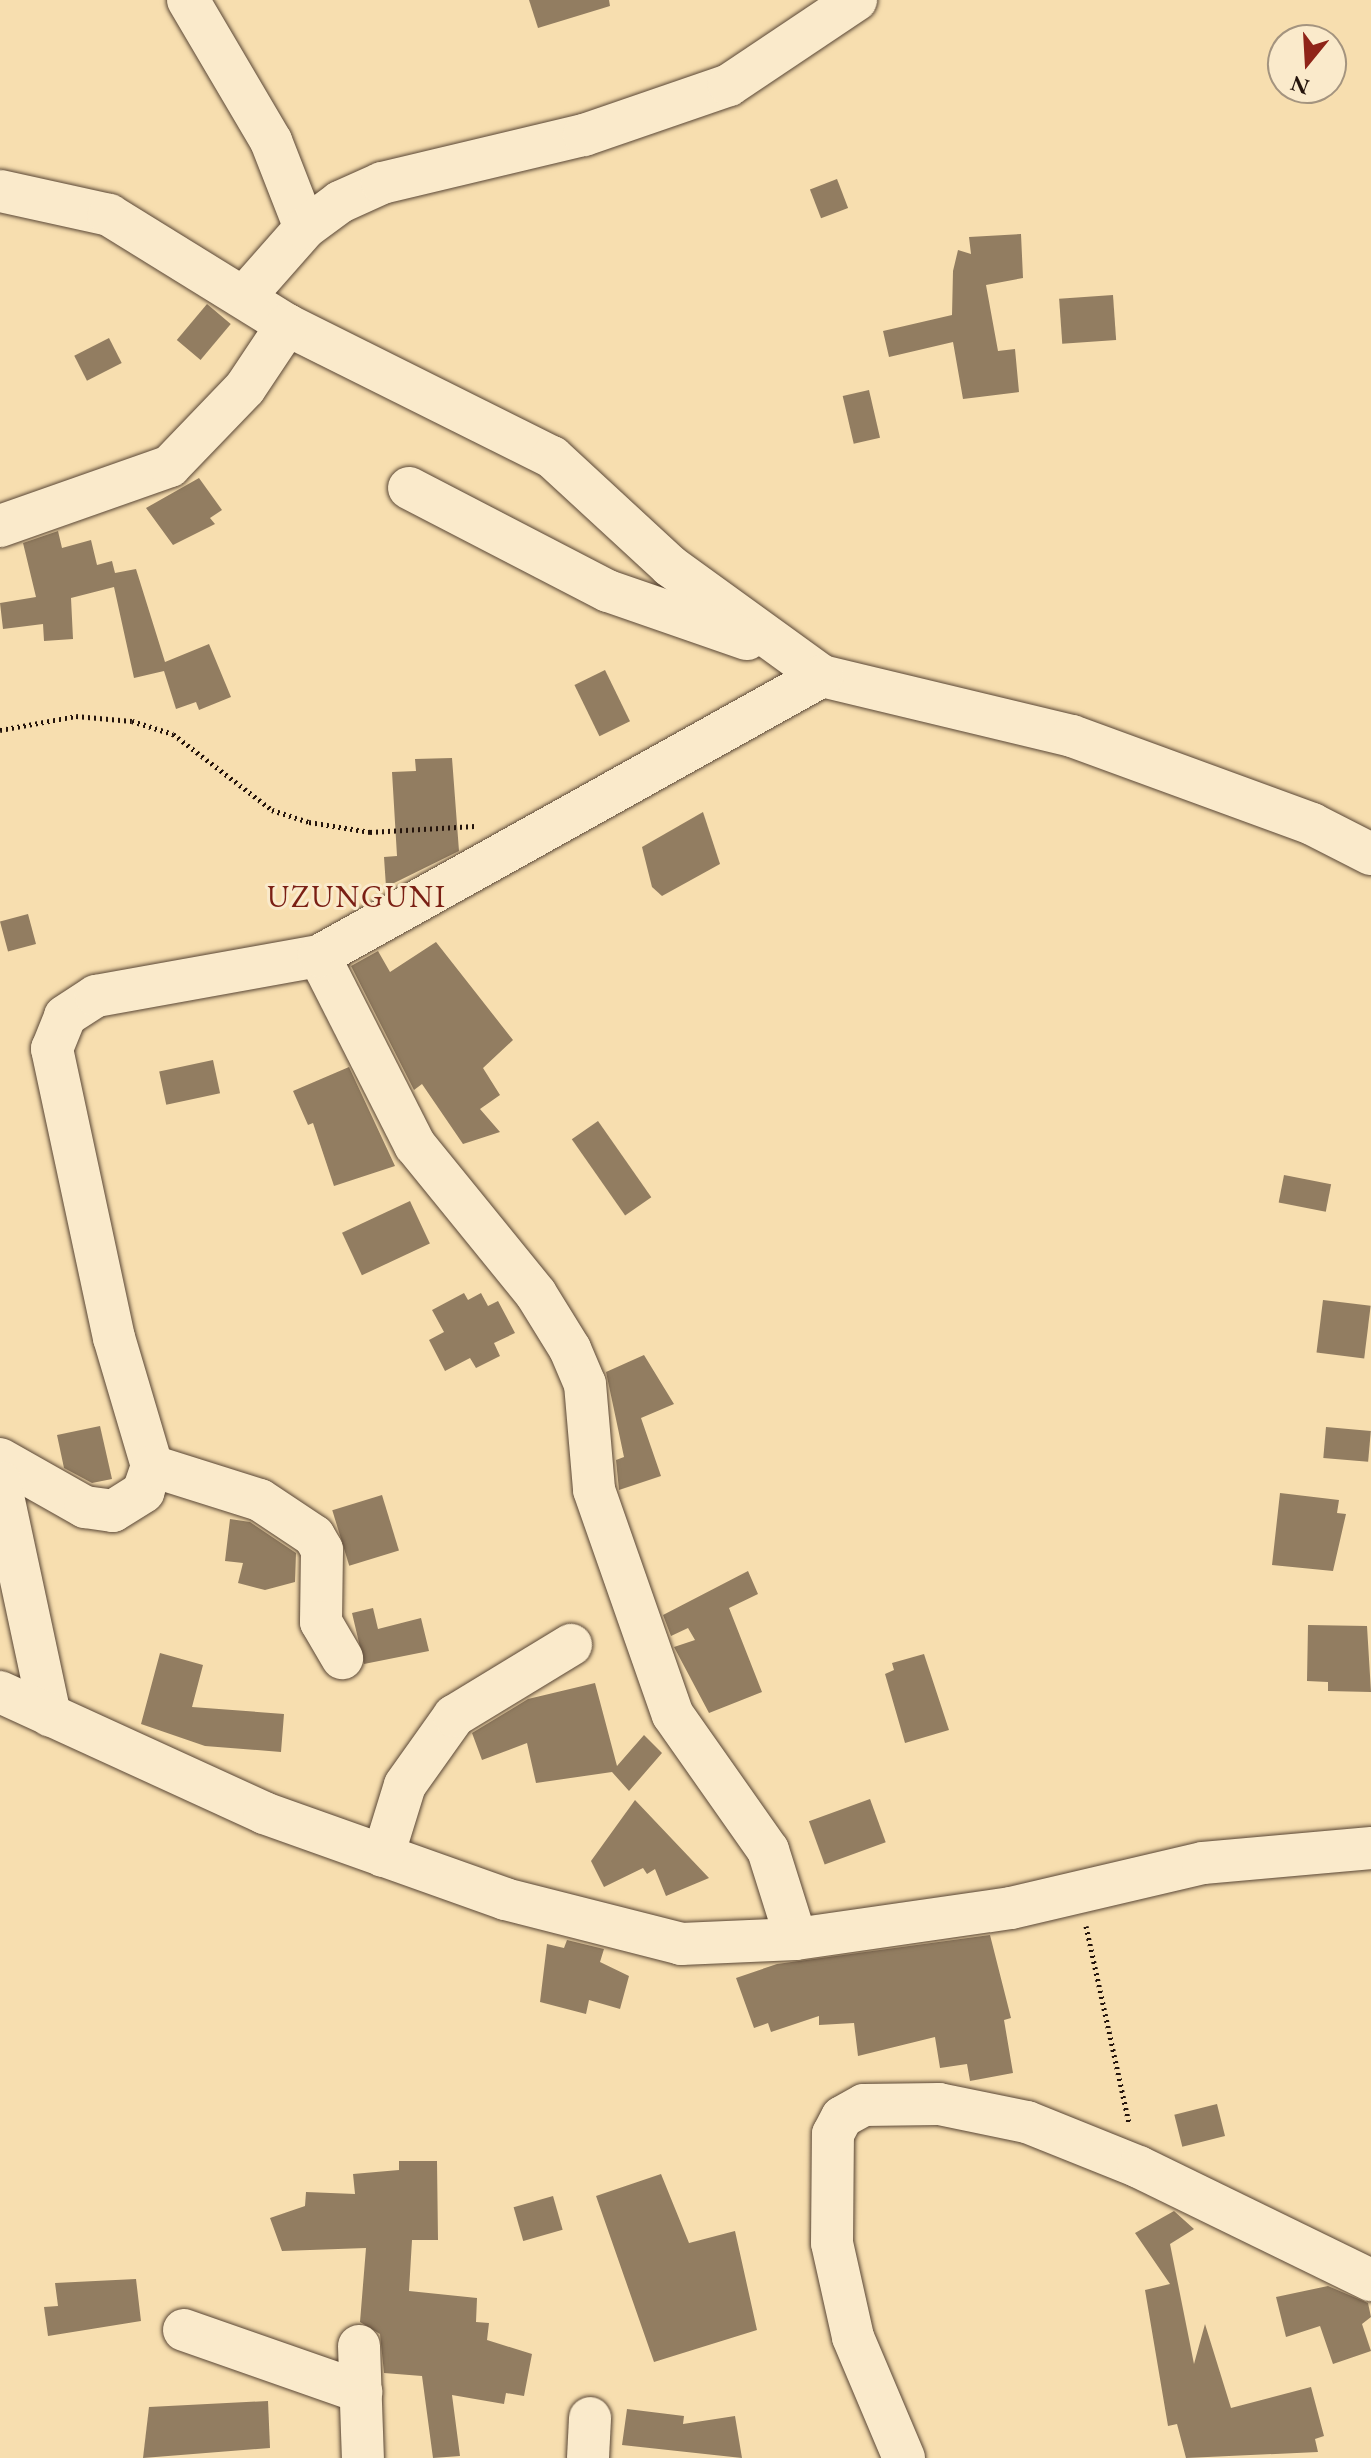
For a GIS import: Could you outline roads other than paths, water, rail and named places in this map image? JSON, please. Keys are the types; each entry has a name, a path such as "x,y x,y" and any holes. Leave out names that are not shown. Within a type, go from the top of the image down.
{"street":[{"path":"188,0 271,141 305,228"},
{"path":"245,296 305,228 382,183 584,135 729,85 856,0"},
{"path":"0,191 109,215 245,296 287,325 552,457 670,566 779,649 822,676 1072,736 1312,824 1371,854"},
{"path":"0,526 170,466 245,388 287,325"},
{"path":"409,488 608,591 779,649"},
{"path":"0,1459 85,1507 113,1511 143,1492 152,1466 114,1338 52,1049 57,1031 96,996 319,956 534,841 822,676"},
{"path":"319,956 415,1145 529,1285 570,1349 585,1384 594,1490 673,1715 768,1850 796,1939"},
{"path":"152,1466 260,1500 314,1536 322,1550 321,1622 342,1658"},
{"path":"0,1482 50,1716"},
{"path":"383,1856 405,1785 454,1716 571,1645"},
{"path":"0,1692 192,1784 383,1856 579,1922 681,1944 796,1939 1056,1897 1203,1863 1371,1848"},
{"path":"904,2458 838,2286 831,2205 833,2134 842,2117 864,2105 898,2102 983,2110 1139,2167 1371,2280"},
{"path":"184,2330 361,2392"},
{"path":"359,2346 363,2458"}],"district":[{"name":"UZUNGUNI","path":"357,897"}]}
